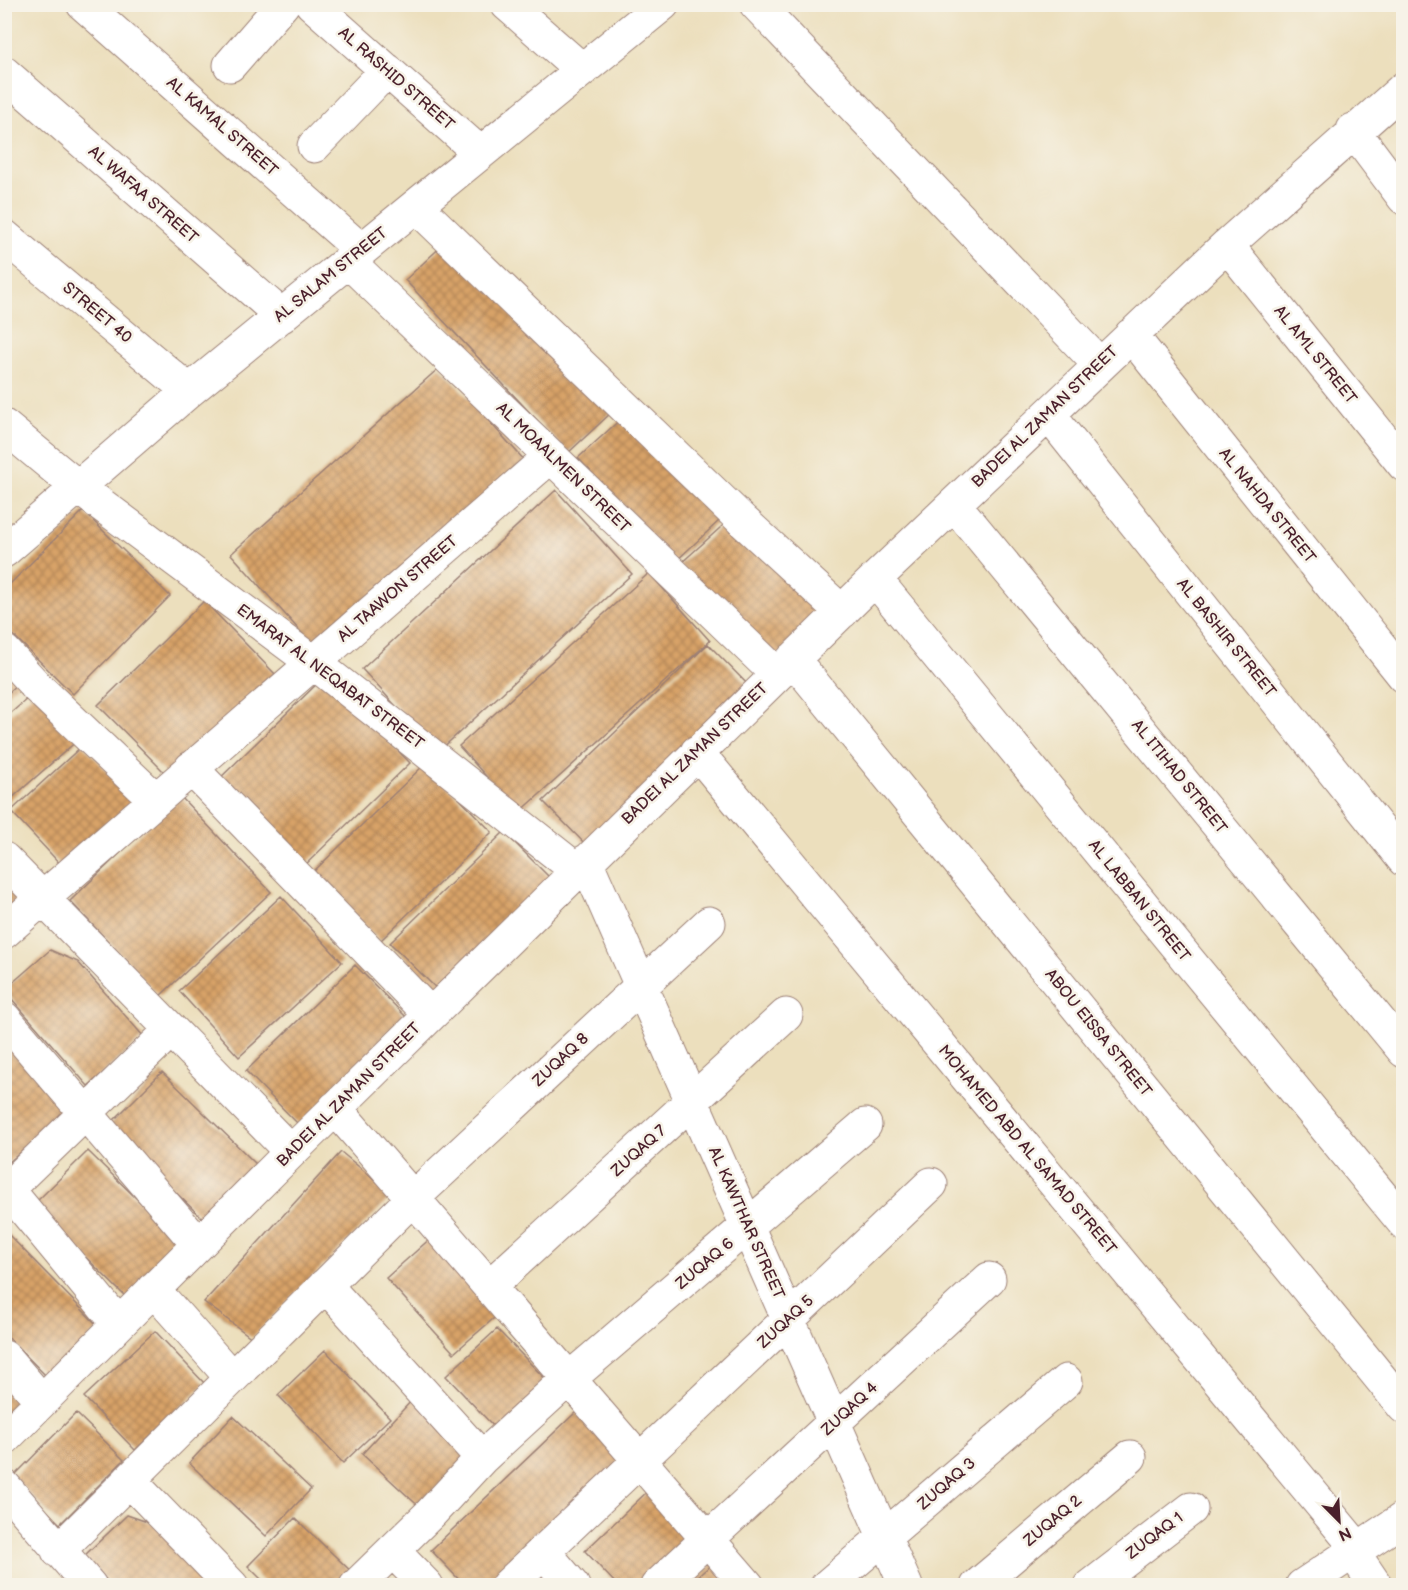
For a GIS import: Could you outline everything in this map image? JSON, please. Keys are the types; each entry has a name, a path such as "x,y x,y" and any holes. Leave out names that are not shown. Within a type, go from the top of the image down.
{"street":[{"name":"AL KAMAL STREET","path":"83,4 355,256"},
{"path":"230,65 283,4"},
{"name":"AL RASHID STREET","path":"312,4 480,153"},
{"path":"507,4 582,70"},
{"name":"AL SALAM STREET","path":"4,551 189,391 663,4"},
{"path":"756,4 1100,365"},
{"path":"314,146 387,70"},
{"name":"AL WAFAA STREET","path":"4,73 282,316"},
{"name":"BADEI AL ZAMAN STREET","path":"4,1439 430,1014 875,579 1227,245 1353,130 1404,88"},
{"path":"1353,130 1404,198"},
{"path":"416,206 743,521 842,612"},
{"name":"STREET 40","path":"4,236 189,391"},
{"name":"AL AML STREET","path":"1227,245 1404,465"},
{"name":"AL MOAALMEN STREET","path":"355,256 551,456 785,666"},
{"name":"AL NAHDA STREET","path":"1131,335 1404,676"},
{"name":"AL BASHIR STREET","path":"1049,415 1404,860"},
{"name":"EMARAT AL NEQABAT STREET","path":"4,426 79,488 582,865"},
{"name":"AL TAAWON STREET","path":"4,932 551,456"},
{"name":"AL ITIHAD STREET","path":"954,504 1404,1051"},
{"name":"AL LABBAN STREET","path":"875,579 1404,1223"},
{"path":"4,651 38,688 155,799"},
{"name":"ABOU EISSA STREET","path":"785,666 1404,1407"},
{"name":"MOHAMED ABD AL SAMAD STREET","path":"697,752 1355,1550 1376,1586"},
{"path":"191,768 430,1014"},
{"path":"4,859 291,1152"},
{"name":"AL KAWTHAR STREET","path":"582,865 641,985 906,1586"},
{"name":"ZUQAQ 8","path":"58,1551 413,1198 709,923"},
{"name":"ZUQAQ 7","path":"490,1286 786,1015"},
{"path":"4,1018 198,1244"},
{"path":"118,1323 6,1188 171,1030"},
{"path":"335,1108 709,1538 748,1586"},
{"name":"ZUQAQ 6","path":"356,1586 393,1551 482,1458 570,1378 865,1125"},
{"name":"ZUQAQ 5","path":"507,1586 639,1458 931,1185"},
{"name":"ZUQAQ 4","path":"657,1586 989,1279"},
{"path":"326,1285 482,1458"},
{"path":"153,1289 231,1377"},
{"path":"4,1358 41,1400"},
{"name":"ZUQAQ 3","path":"827,1586 1066,1381"},
{"name":"ZUQAQ 2","path":"977,1586 1130,1456"},
{"path":"129,1480 232,1586"},
{"path":"4,1486 90,1586"},
{"name":"ZUQAQ 1","path":"1091,1586 1191,1509"},
{"path":"1302,1586 1404,1518"},
{"path":"393,1551 427,1586"},
{"path":"543,1551 573,1586"}],"building":[{"path":"447,241 612,412 568,453 405,280"},
{"path":"440,367 526,462 317,650 231,554"},
{"path":"623,417 720,520 675,562 578,458"},
{"path":"556,490 632,574 438,752 362,669"},
{"path":"83,511 170,596 73,694 4,626 4,590"},
{"path":"731,518 819,612 774,661 679,565"},
{"path":"649,573 710,641 519,813 459,746"},
{"path":"204,601 276,675 170,778 98,705"},
{"path":"708,644 754,691 589,848 543,801"},
{"path":"4,659 23,679 4,697"},
{"path":"325,676 410,763 300,870 215,783"},
{"path":"36,691 79,739 4,805 4,719"},
{"path":"83,745 135,801 63,867 11,811"},
{"path":"425,764 492,832 380,941 312,873"},
{"path":"180,796 271,892 160,996 70,901"},
{"path":"504,832 552,880 439,991 390,943"},
{"path":"4,868 27,891 4,913"},
{"path":"281,896 342,962 239,1057 179,991"},
{"path":"50,950 78,962 144,1037 88,1086 4,990"},
{"path":"355,965 409,1020 300,1126 246,1071"},
{"path":"4,1038 68,1112 8,1163 4,1158"},
{"path":"162,1072 257,1165 203,1219 108,1126"},
{"path":"88,1151 184,1245 130,1301 33,1205"},
{"path":"341,1152 393,1195 252,1338 204,1302"},
{"path":"4,1230 100,1328 48,1378 4,1333"},
{"path":"433,1236 501,1312 454,1353 386,1278"},
{"path":"497,1329 551,1385 500,1433 446,1376"},
{"path":"155,1331 205,1384 135,1450 84,1397"},
{"path":"325,1350 390,1418 343,1463 278,1395"},
{"path":"4,1376 28,1399 4,1423"},
{"path":"413,1399 477,1458 426,1513 362,1454"},
{"path":"577,1411 629,1465 502,1586 465,1586 431,1550"},
{"path":"76,1413 124,1460 60,1524 13,1477"},
{"path":"233,1416 311,1489 266,1536 189,1463"},
{"path":"651,1488 698,1538 647,1586 618,1586 585,1551"},
{"path":"127,1515 153,1524 213,1586 112,1586 84,1556"},
{"path":"295,1518 356,1576 347,1586 268,1586 248,1566"},
{"path":"720,1557 745,1586 687,1586"}]}
